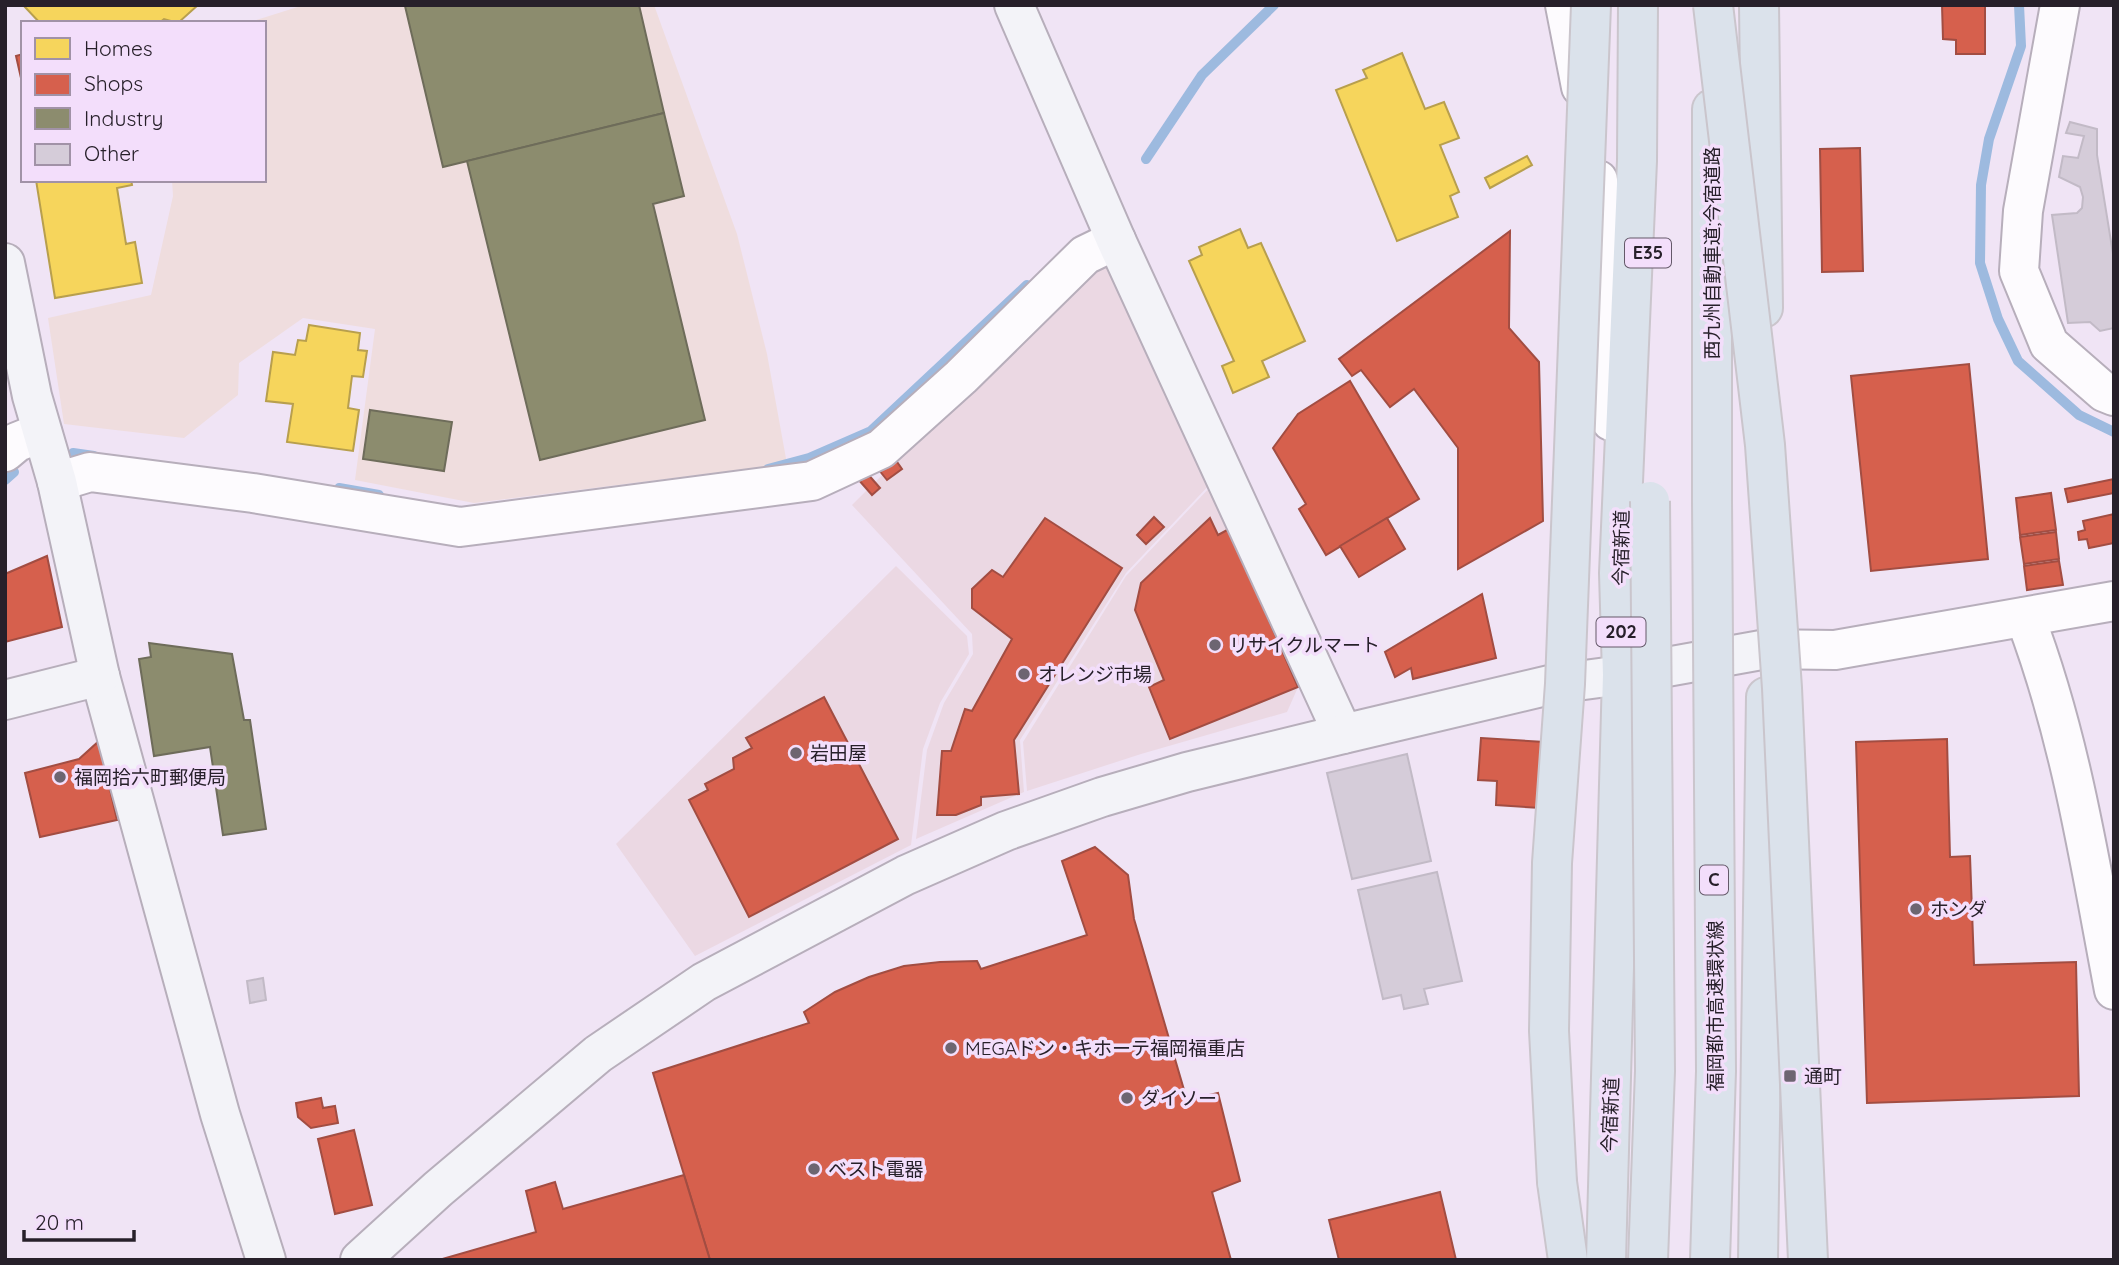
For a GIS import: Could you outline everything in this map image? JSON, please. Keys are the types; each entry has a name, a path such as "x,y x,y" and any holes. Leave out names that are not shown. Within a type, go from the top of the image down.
{"highway":[{"path":"1568,1260 1558,1182 1549,1031 1552,863 1565,684 1591,5"},
{"path":"1625,5 1637,161"},
{"name":"今宿新道","path":"1606,1260 1622,676 1619,573 1637,161 1638,5"},
{"name":"E35","path":"1645,5 1655,1071 1648,1260"},
{"path":"1712,5 1765,446 1782,688 1808,1260"},
{"name":"西九州自動車道;今宿道路","path":"1712,5 1712,501"},
{"path":"1758,1260 1767,649 1759,5"},
{"name":"福岡都市高速環状線","path":"1710,1260 1716,1071 1712,501"}],"street":[{"path":"1014,5 1116,240 1343,734"},
{"path":"1565,5 1599,186 1619,573"},
{"path":"2060,5 2023,211 2019,271 2049,344 2104,392 2114,396"},
{"path":"57,482 90,472 253,493 460,527 812,481 881,449 961,377 1085,255 1116,240"},
{"path":"5,263 100,676 217,1106 266,1260"},
{"path":"5,452 17,442 42,432"},
{"path":"360,1260 438,1189 598,1054 726,971 906,875 1006,831 1102,797 1187,772 1554,684 1622,676 1767,649 1835,650 2114,601"},
{"path":"2025,617 2049,681 2076,789 2114,990"},
{"path":"5,700 100,676"}],"shaded area":[{"path":"304,5 654,5 737,234 767,354 787,464 474,503 355,480 375,329 303,318 239,363 238,395 184,438 64,424 48,318 151,295 173,196 172,182 266,182 266,21 253,21"},
{"path":"1115,266 1213,481 1126,573 1020,740 1024,792 916,839 927,750 944,703 973,654 972,634 852,505 1090,268"},
{"path":"1213,484 1299,685 1287,712 1141,754 1027,791 1023,742 1126,576"},
{"path":"896,566 967,636 969,654 940,703 923,749 911,845 695,956 616,844"}],"building: Homes":[{"path":"23,5 198,5 180,21 38,21"},
{"path":"1402,53 1425,109 1444,102 1459,138 1440,145 1459,192 1450,196 1458,217 1397,241 1336,90 1367,78 1363,70"},
{"path":"1527,156 1532,165 1490,188 1485,178"},
{"path":"36,182 131,182 132,185 117,188 126,244 135,242 142,283 55,298"},
{"path":"1240,229 1248,248 1261,243 1305,341 1262,361 1269,377 1233,393 1222,366 1234,361 1189,261 1202,255 1199,247"},
{"path":"309,325 360,333 358,350 367,351 363,377 352,376 348,408 359,410 353,451 287,442 293,404 266,401 273,352 295,355 298,340 306,341"}],"building: Shops":[{"path":"1942,5 1985,5 1985,54 1956,54 1956,40 1943,39"},
{"path":"21,55 21,78 16,56"},
{"path":"1860,148 1863,271 1822,272 1820,149"},
{"path":"1510,231 1509,328 1539,362 1543,521 1458,569 1458,448 1414,389 1390,407 1361,370 1352,376 1339,359"},
{"path":"1969,364 1988,559 1871,571 1851,376"},
{"path":"1350,381 1419,499 1326,555 1299,509 1306,504 1273,448 1298,414"},
{"path":"895,459 902,469 887,480 879,470"},
{"path":"866,472 880,488 872,495 858,479"},
{"path":"2114,479 2114,493 2068,502 2065,489"},
{"path":"2051,493 2056,530 2020,535 2016,498"},
{"path":"2114,514 2114,543 2089,548 2087,539 2079,540 2078,532 2085,530 2083,521"},
{"path":"1154,517 1164,527 1146,544 1137,535"},
{"name":"オレンジ市場","path":"1045,518 1122,568 1014,740 1019,794 981,797 981,805 956,815 937,815 942,751 951,751 965,709 972,711 1012,639 972,608 972,589 992,570 1003,577"},
{"name":"リサイクルマート","path":"1210,518 1218,535 1229,529 1298,687 1170,739 1149,687 1164,680 1135,610 1141,583"},
{"path":"1387,518 1405,549 1359,577 1340,546"},
{"path":"2056,532 2059,559 2024,564 2020,537"},
{"path":"47,556 62,627 5,642 5,574"},
{"path":"2059,561 2063,585 2027,590 2024,566"},
{"path":"1482,594 1496,658 1413,679 1411,668 1395,677 1385,652"},
{"path":"824,697 898,839 749,917 689,800 708,790 705,784 734,769 733,758 752,748 746,738"},
{"path":"1481,738 1544,742 1540,808 1496,805 1497,781 1478,780"},
{"name":"ホンダ","path":"1947,739 1950,857 1970,856 1974,965 2076,962 2079,1096 1867,1103 1856,742"},
{"path":"99,741 117,820 40,837 25,773 79,759"},
{"name":"MEGAドン・キホーテ福岡福重店","path":"1095,847 1128,875 1134,919 1187,1100 1218,1093 1240,1181 1212,1192 1231,1260 710,1260 653,1073 809,1023 804,1012 835,992 869,977 904,966 940,962 977,961 981,969 1087,935 1062,861"},
{"path":"321,1098 323,1108 335,1106 338,1123 311,1128 298,1117 296,1103"},
{"path":"354,1130 372,1205 335,1214 318,1139"},
{"path":"684,1175 710,1260 439,1260 536,1232 526,1191 555,1182 563,1209"},
{"path":"1440,1192 1456,1260 1339,1260 1329,1220"}],"building: Industry":[{"path":"639,5 664,113 443,167 405,6"},
{"path":"664,113 684,196 653,204 705,420 540,460 467,161"},
{"path":"370,410 452,422 444,471 363,459"},
{"path":"149,643 232,654 244,720 250,720 266,829 223,835 210,747 154,756 139,659 151,657"}],"building: Other":[{"path":"2070,122 2097,129 2097,155 2114,260 2114,328 2100,331 2090,322 2068,323 2052,215 2077,213 2082,208 2080,187 2059,177 2063,156 2078,158 2084,136 2066,133"},
{"path":"1407,754 1431,861 1352,879 1327,773"},
{"path":"1437,872 1462,981 1424,989 1428,1004 1404,1009 1401,995 1383,999 1358,890"},
{"path":"263,978 266,1000 250,1003 247,981"}],"waterway":[{"path":"1146,159 1202,75 1274,5"},
{"path":"2019,5 2021,46 1989,139 1981,185 1980,263 1998,319 2018,361 2079,415 2114,432"},
{"path":"768,469 809,458 871,431 1027,285"},
{"path":"73,453 94,456"},
{"path":"5,480 14,472"},
{"path":"339,488 379,495"}],"place":[{"name":"リサイクルマート","path":"1215,645"},
{"name":"オレンジ市場","path":"1024,674"},
{"name":"岩田屋","path":"796,753"},
{"name":"福岡拾六町郵便局","path":"60,777"},
{"name":"ホンダ","path":"1916,909"},
{"name":"MEGAドン・キホーテ福岡福重店","path":"951,1048"},
{"name":"通町","path":"1790,1076"},
{"name":"ダイソー","path":"1127,1098"},
{"name":"ベスト電器","path":"814,1169"}]}
